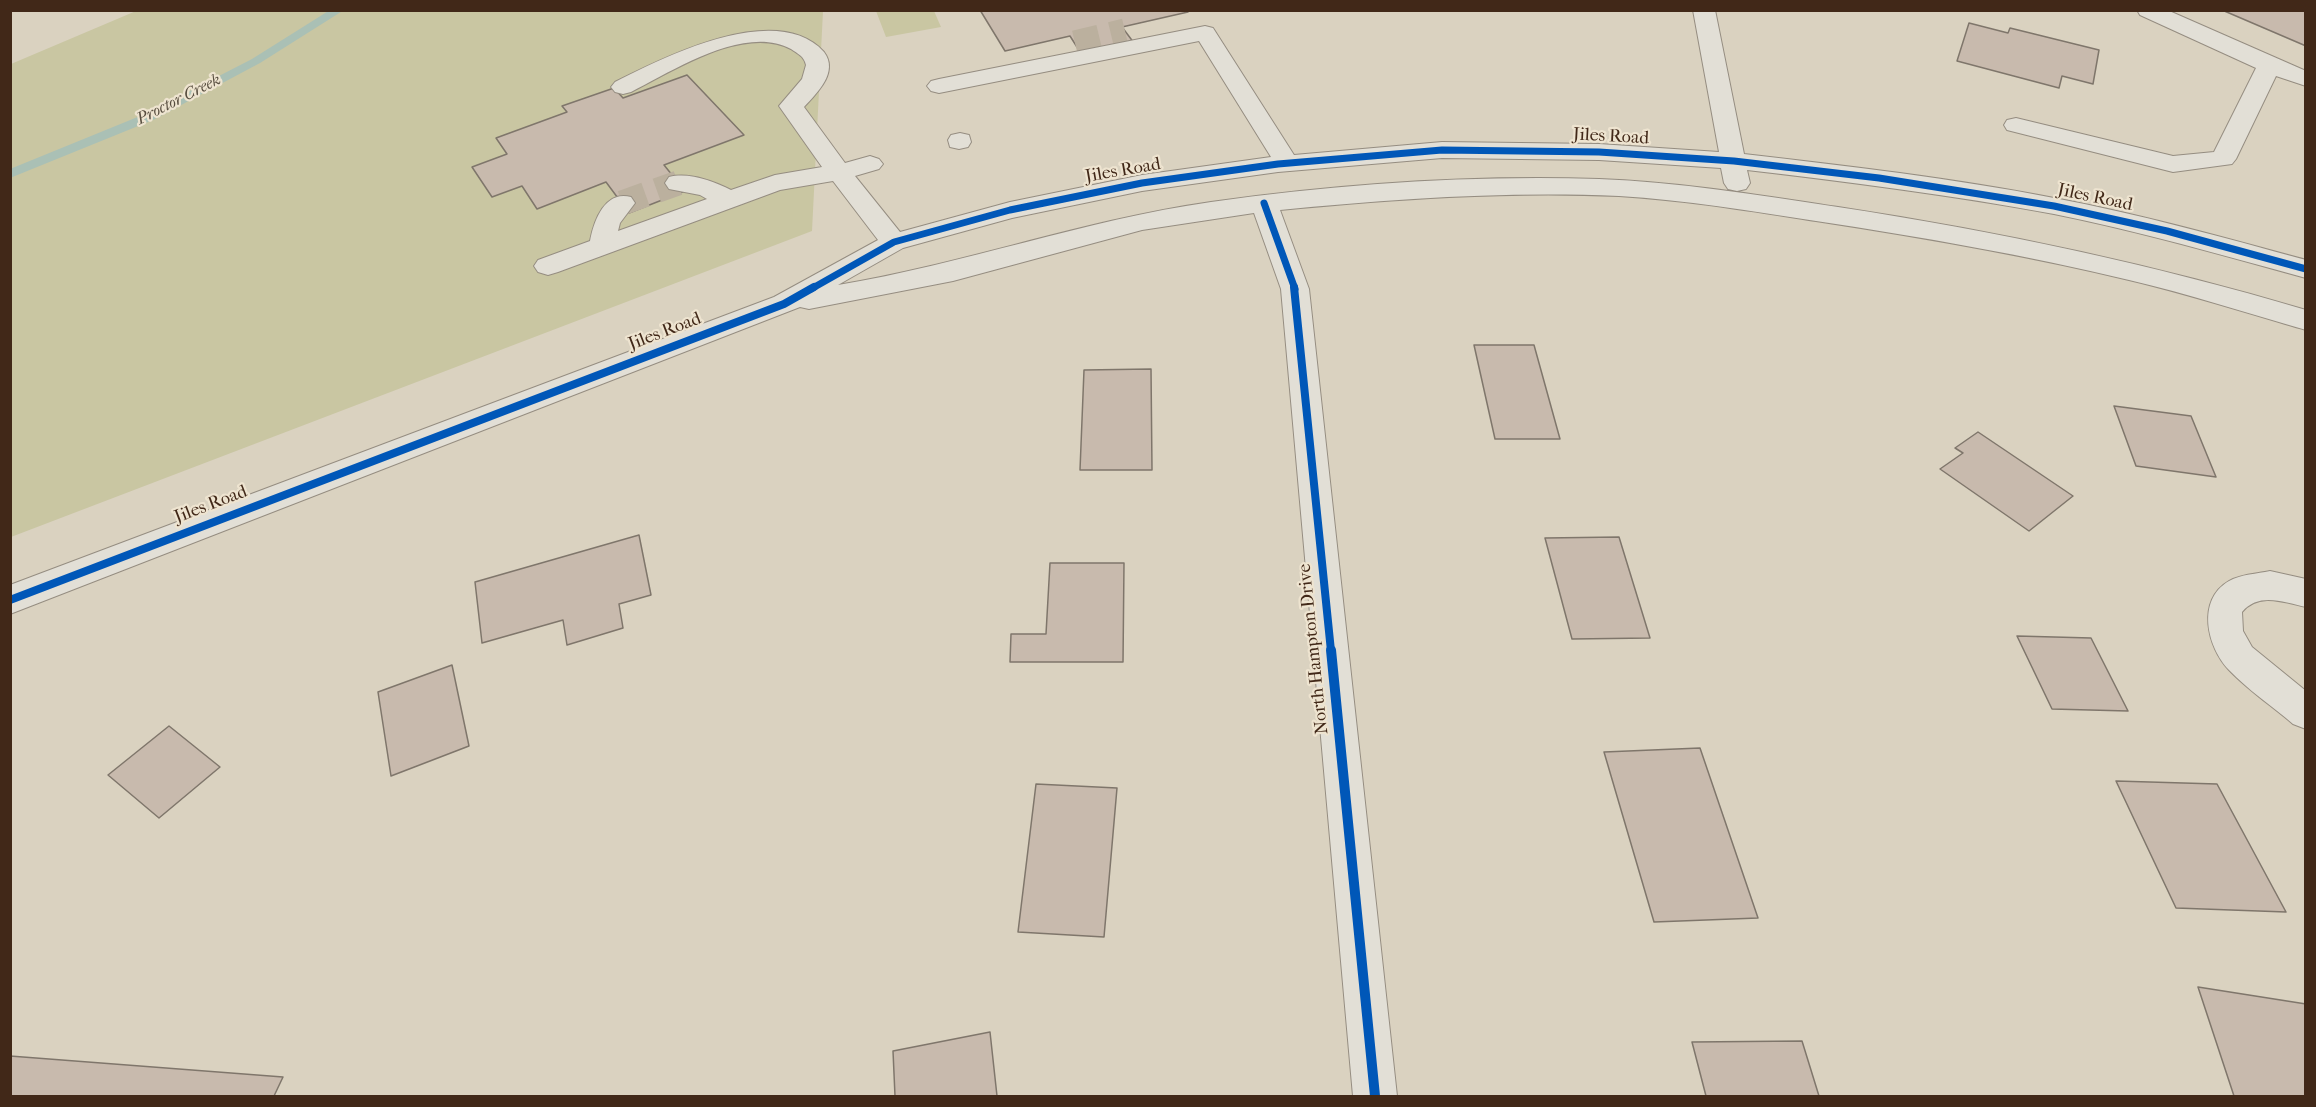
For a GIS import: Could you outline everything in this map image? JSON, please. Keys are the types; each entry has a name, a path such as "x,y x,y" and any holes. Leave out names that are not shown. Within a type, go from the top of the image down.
{"street":[{"path":"1704,10 1741,201"},
{"path":"2148,10 2269,65 2306,79"},
{"path":"1125,31 1170,39"},
{"path":"623,87 716,44 769,33 796,40 813,53 819,65 816,79 791,106 894,242"},
{"path":"939,86 1205,33 1287,163"},
{"path":"1046,64 1074,43"},
{"path":"2016,125 2173,164 2223,159 2269,65"},
{"name":"Jiles Road","path":"10,600 784,304 894,242 1010,210 1142,183 1287,163 1442,150 1599,152 1734,161 1879,178 2054,206 2167,231 2306,269"},
{"path":"548,266 775,183 870,164"},
{"path":"678,183 707,188 730,200"},
{"name":"Jiles Road","path":"784,304 922,279 1048,244 1170,216 1371,192 1556,187 1646,190 1741,201 1930,229 2048,252 2160,279 2306,320"},
{"path":"602,246 607,222 621,203"},
{"name":"North Hampton Drive","path":"1264,203 1295,289 1376,1096"},
{"path":"2306,593 2270,585 2240,591 2225,608 2226,633 2240,658 2306,713"}],"shaded area":[{"path":"136,11 823,11 812,231 11,537 11,64"},
{"path":"876,11 934,11 941,27 886,37"}],"building":[{"path":"980,10 1187,10 1188,12 1122,27 1134,43 1082,55 1070,36 1005,51"},
{"path":"2222,10 2306,10 2306,46"},
{"path":"1969,23 2008,33 2010,28 2099,50 2093,84 2062,76 2059,88 1957,61"},
{"path":"687,75 744,135 664,165 685,191 629,213 606,182 537,209 522,186 492,197 472,167 507,154 496,138 567,112 562,106 614,88 623,98"},
{"path":"1474,345 1534,345 1560,439 1495,439"},
{"path":"1151,369 1152,470 1080,470 1084,370"},
{"path":"2114,406 2191,416 2216,477 2136,466"},
{"path":"1978,432 2073,496 2029,531 1940,469 1963,453 1955,448"},
{"path":"639,535 651,595 619,604 623,628 567,645 563,620 482,643 475,582"},
{"path":"1619,537 1650,638 1572,639 1545,538"},
{"path":"1050,563 1124,563 1123,662 1010,662 1011,634 1046,634"},
{"path":"2017,636 2091,638 2128,711 2052,709"},
{"path":"452,665 469,746 391,776 378,692"},
{"path":"169,726 220,767 159,818 108,775"},
{"path":"1700,748 1758,918 1654,922 1604,752"},
{"path":"2116,781 2217,784 2286,912 2176,908"},
{"path":"1036,784 1117,788 1104,937 1018,932"},
{"path":"2198,987 2306,1004 2306,1096 2234,1096"},
{"path":"990,1032 997,1096 895,1096 893,1051"},
{"path":"1802,1041 1819,1096 1706,1096 1692,1042"},
{"path":"10,1056 283,1077 274,1096 10,1096"}],"waterway":[{"name":"Proctor Creek","path":"10,174 149,117 256,61 339,10"}],"tunnel":[{"path":"1075,43 1125,31"},
{"path":"622,203 678,183"}],"cycle path":[{"path":"10,600 784,304 894,242 1010,210 1142,183 1278,164 1442,150 1599,152 1734,161 1879,178 2054,206 2167,231 2306,269"},
{"path":"1264,203 1295,289 1375,1096"}]}
